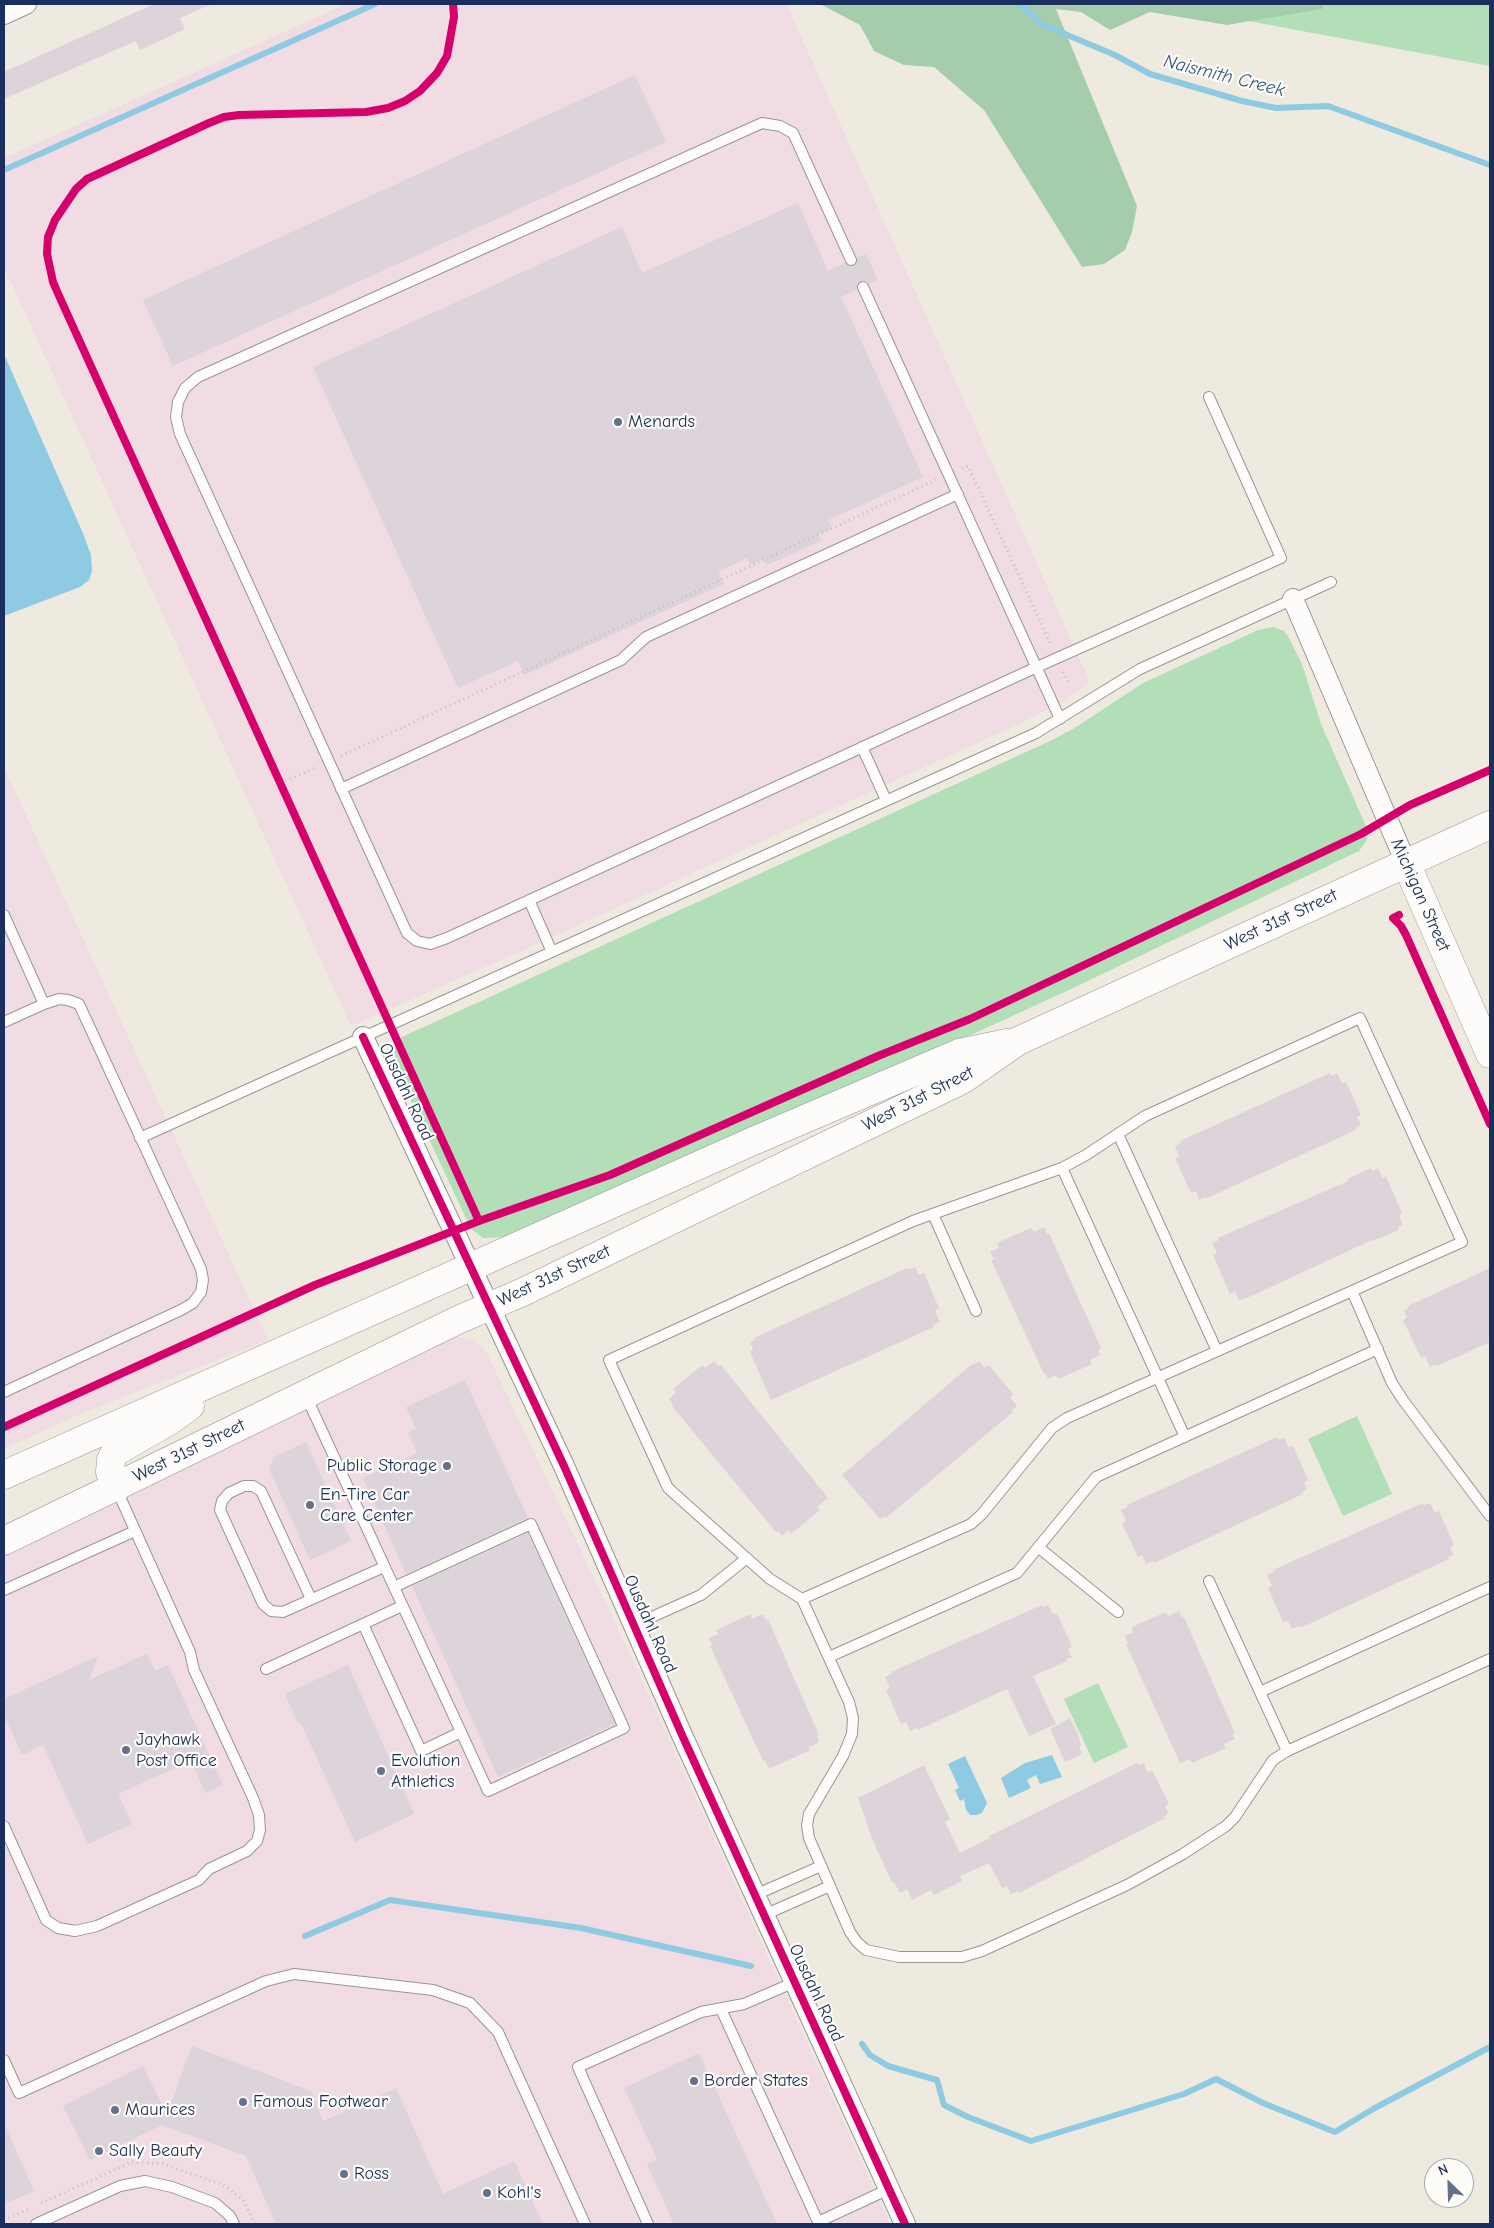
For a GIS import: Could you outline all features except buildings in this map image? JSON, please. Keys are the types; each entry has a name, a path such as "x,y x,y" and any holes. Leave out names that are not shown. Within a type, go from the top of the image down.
{"main road":[{"name":"West 31st Street","path":"4,1541 116,1488 305,1394 962,1080 1018,1041 1490,824"},
{"name":"Michigan Street","path":"1406,863 1490,1054"},
{"name":"West 31st Street","path":"4,1476 751,1142 959,1053 1018,1041"},
{"path":"116,1488 110,1472 111,1460 115,1452 169,1422 231,1374"}],"street":[{"path":"4,14 26,4"},
{"name":"Michigan Street","path":"1292,599 1406,863"},
{"name":"Ousdahl Road","path":"363,1037 564,1466 764,1916 906,2224"}],"lane":[{"path":"851,260 793,133 780,126 762,123 198,377 185,388 178,402 176,417 180,434 407,933 417,941 430,944 447,938 1036,667 1281,558 1209,397"},
{"path":"863,287 1060,719"},
{"path":"341,789 621,660 646,637 958,494"},
{"path":"140,1138 1036,733 1140,669 1331,582"},
{"path":"862,747 886,800"},
{"path":"529,900 552,952"},
{"path":"4,915 44,1004"},
{"path":"4,1022 44,1004 58,1000 68,1000 78,1004 201,1269 203,1280 201,1292 193,1303 181,1310 4,1392"},
{"path":"802,1599 971,1524 982,1514 1052,1428 1067,1418 1462,1242 1360,1018 1145,1116 1086,1156 1062,1168 913,1221 609,1360 668,1488 781,1587 802,1599 849,1702 853,1718 852,1734 843,1756 809,1814 807,1825 808,1838 850,1932 866,1950 899,1956 962,1957 982,1951 1126,1884 1190,1849 1226,1826 1235,1817 1273,1760 1287,1751 1490,1660"},
{"path":"1118,1134 1217,1351"},
{"path":"1062,1168 1185,1437"},
{"path":"933,1214 976,1311"},
{"path":"1352,1291 1392,1383 1402,1400 1490,1516"},
{"path":"829,1657 1017,1573 1096,1477 1378,1349"},
{"path":"305,1394 384,1567 488,1791 624,1728 531,1524 394,1588"},
{"path":"311,1599 261,1491 253,1486 244,1486 229,1493 222,1501 220,1510 263,1604 271,1611 283,1612 384,1567"},
{"path":"4,1826 46,1920 58,1928 75,1931 97,1926 199,1880 209,1869 248,1851 257,1841 260,1830 259,1815 253,1798 194,1670 190,1652 116,1488"},
{"path":"4,1590 135,1531"},
{"path":"1038,1547 1118,1612"},
{"path":"634,1625 701,1595 747,1558"},
{"path":"1209,1581 1287,1751"},
{"path":"1260,1692 1490,1587"},
{"path":"266,1669 402,1606"},
{"path":"363,1624 421,1751 461,1732"},
{"path":"755,1895 821,1866"},
{"path":"764,1916 830,1886"},
{"path":"4,2060 19,2094 266,1981 294,1974 433,1990 470,2003 498,2032 585,2224"},
{"path":"648,2224 578,2067 701,2012 744,2004 795,1982"},
{"path":"721,2009 818,2223 889,2189"},
{"path":"36,2224 120,2186 145,2180 172,2187 215,2203 230,2216 234,2224"}],"path":[{"path":"277,774 285,792"}],"shaded area":[{"path":"346,4 794,4 788,7 1090,682 1063,701 1021,723 515,954 351,1026 4,267 4,158"},
{"path":"4,767 268,1340 80,1414 4,1449"},
{"path":"452,1337 469,1339 483,1347 487,1353 628,1650 890,2224 4,2224 4,1554"}],"green space":[{"path":"820,4 1324,4 1322,9 1227,25 1150,12 1110,30 1081,12 1056,9 1137,206 1132,232 1125,250 1104,264 1082,267 984,110 934,67 904,65 874,51 860,25"},
{"path":"1157,4 1490,4 1490,66"},
{"path":"1273,627 1284,631 1288,636 1302,664 1321,724 1366,826 1367,840 1359,851 973,1034 872,1075 507,1237 483,1238 471,1229 394,1064 394,1049 402,1037 1048,742 1073,729 1143,683 1258,630"},
{"path":"1357,1416 1392,1494 1343,1516 1308,1439"},
{"path":"1098,1683 1128,1747 1094,1763 1064,1699"}],"water":[{"path":"4,354 82,531 91,555 92,571 89,580 80,587 4,616"},
{"path":"1052,1755 1062,1777 1040,1784 1036,1775 1027,1780 1031,1788 1009,1798 1001,1778 1025,1763"},
{"path":"965,1756 987,1803 982,1813 976,1815 970,1815 966,1810 964,1799 960,1801 955,1790 959,1788 948,1764"}],"waterway":[{"path":"4,170 375,4"},
{"name":"Naismith Creek","path":"1020,4 1041,24 1115,55 1150,74 1242,101 1276,108 1328,106 1490,165"},
{"path":"305,1936 390,1900 581,1928 751,1966"},
{"path":"862,2044 870,2055 888,2066 937,2080 944,2105 968,2117 1031,2141 1184,2094 1216,2079 1263,2103 1335,2132 1373,2109 1490,2047"}],"cycle path":[{"path":"453,4 454,17 447,56 437,73 420,91 405,101 388,108 366,112 239,115 224,117 209,123 87,179 76,189 55,220 48,237 47,254 53,282 60,298 479,1221"},
{"path":"4,1427 315,1285 479,1221 610,1175 878,1056 970,1019 1361,834 1410,805 1490,770"},
{"path":"1399,915 1393,918 1406,935 1490,1124"},
{"path":"363,1037 564,1466 682,1735 905,2224"}],"place":[{"name":"Menards","path":"618,422"},
{"name":"Public Storage","path":"447,1466"},
{"name":"En-Tire Car Care Center","path":"310,1505"},
{"name":"Jayhawk Post Office","path":"126,1750"},
{"name":"Evolution Athletics","path":"381,1771"},
{"name":"Border States","path":"694,2081"},
{"name":"Famous Footwear","path":"243,2102"},
{"name":"Maurices","path":"115,2110"},
{"name":"Sally Beauty","path":"99,2151"},
{"name":"Ross","path":"344,2174"},
{"name":"Kohl's","path":"487,2193"}]}
